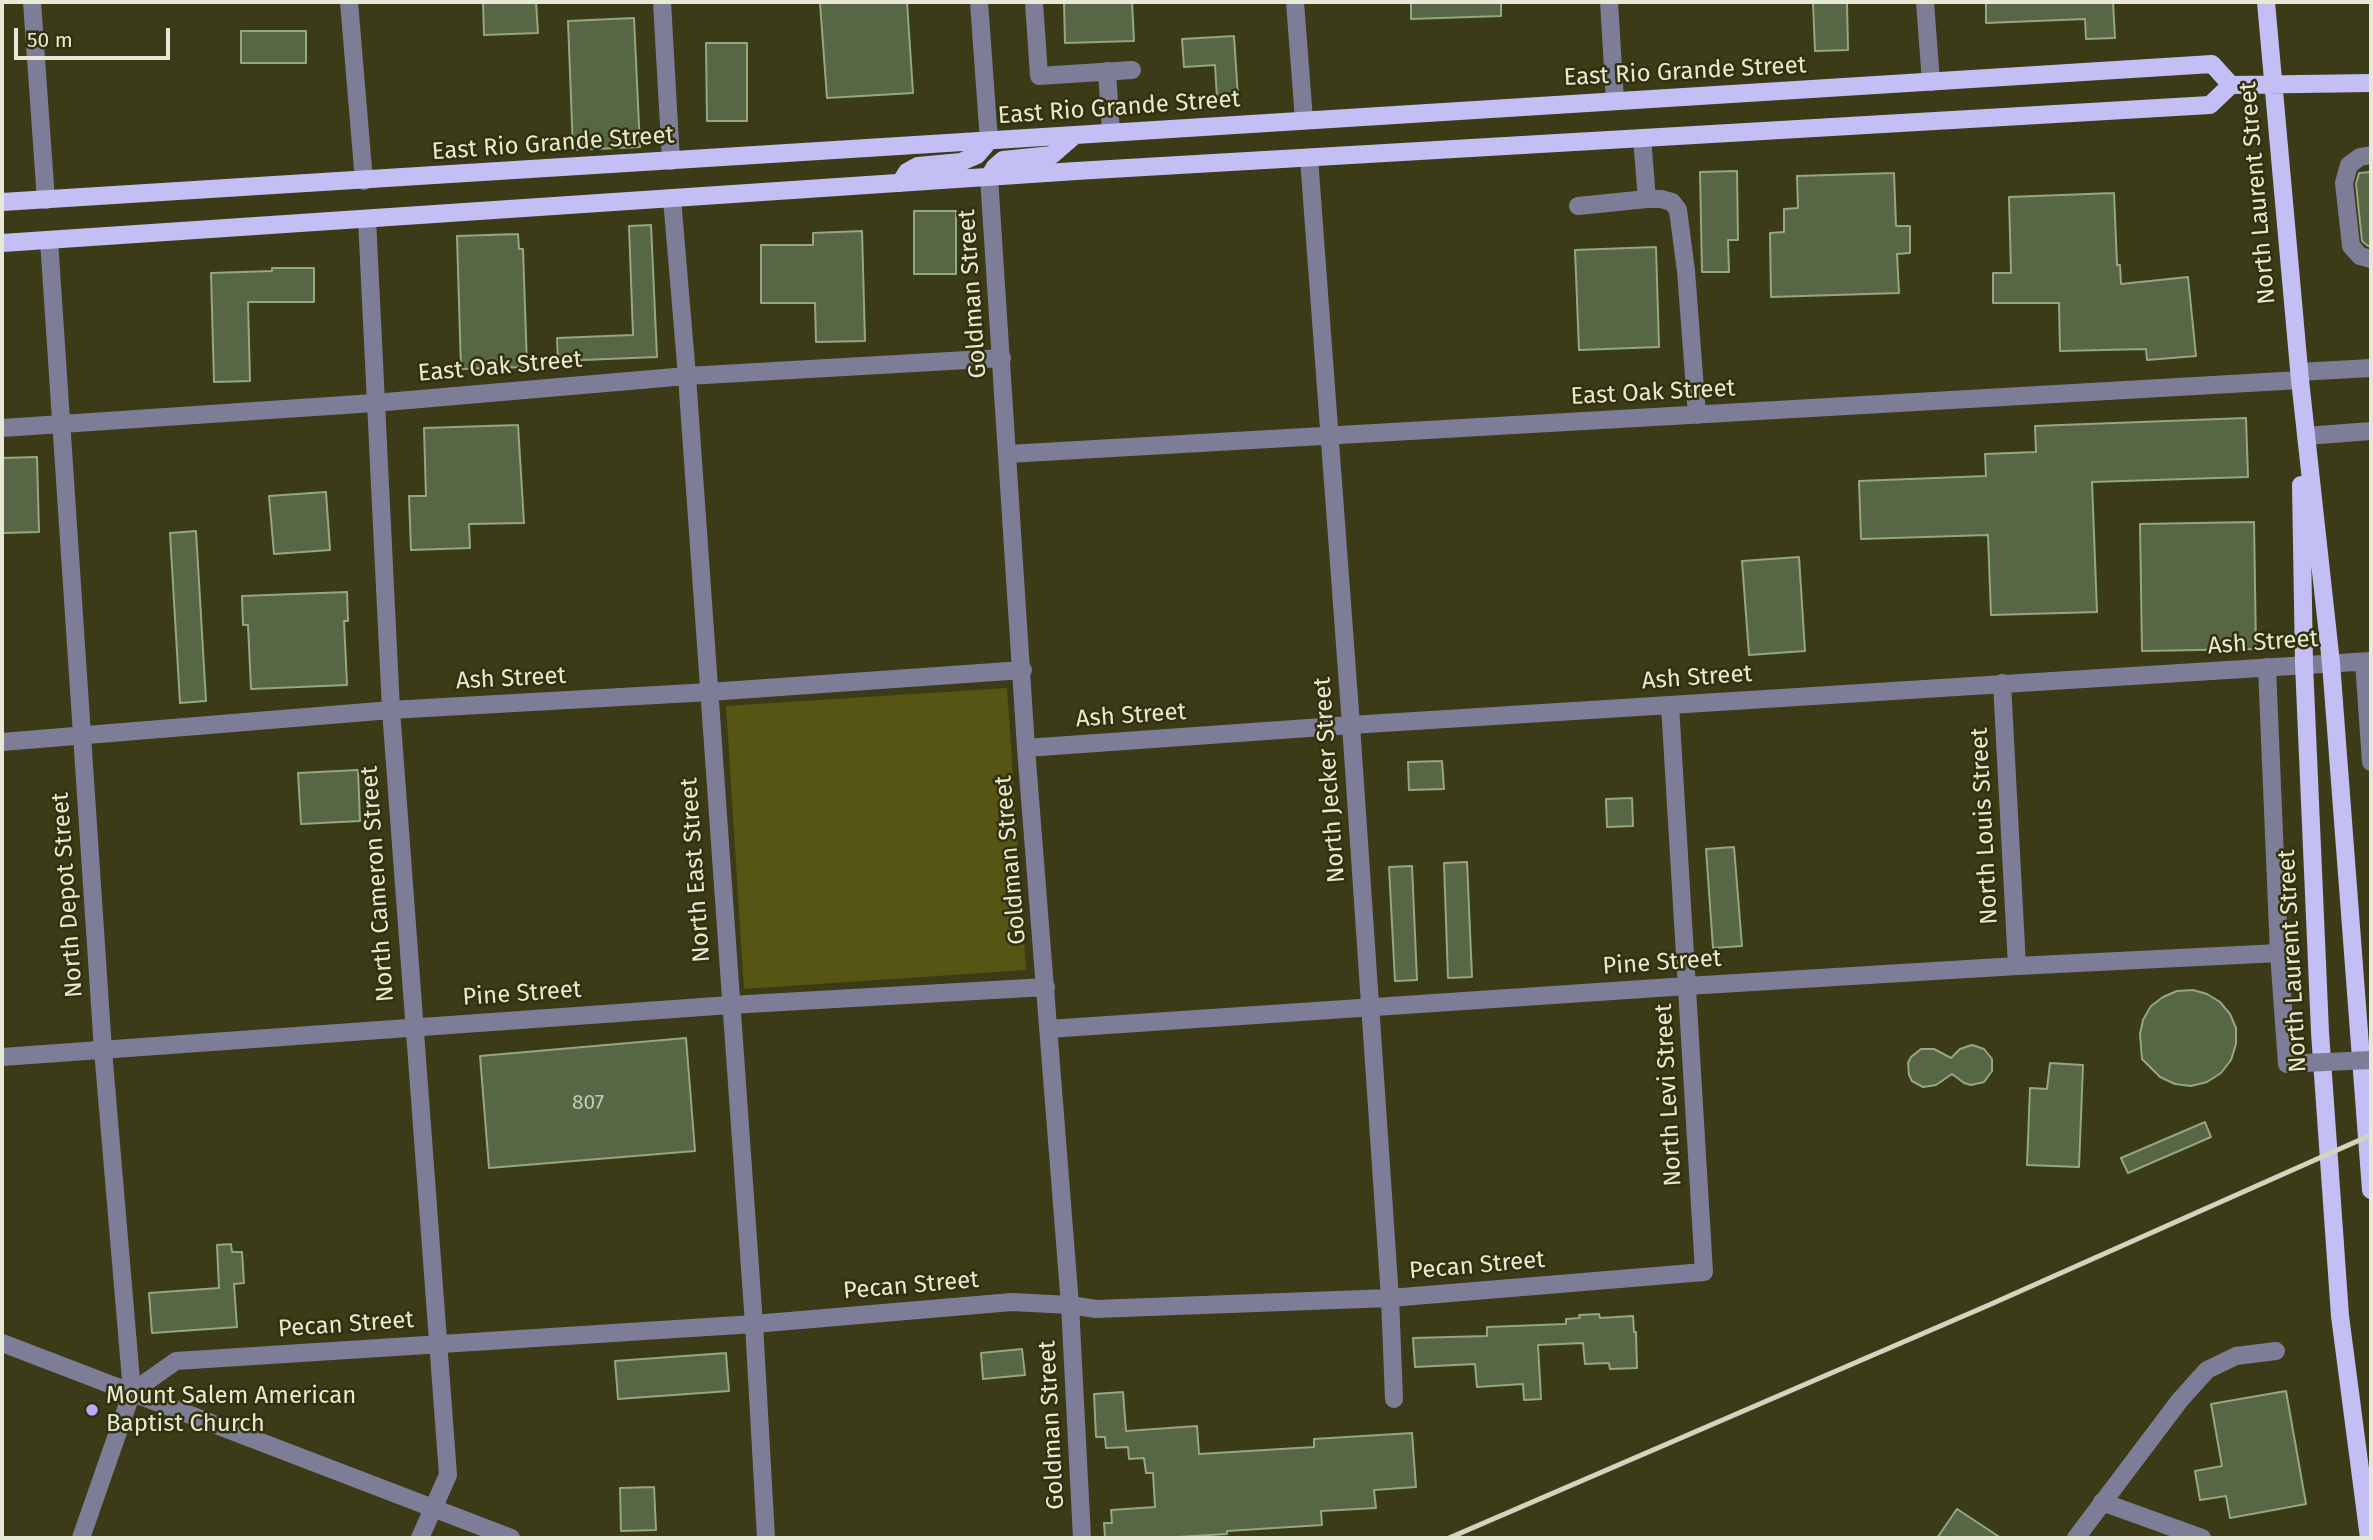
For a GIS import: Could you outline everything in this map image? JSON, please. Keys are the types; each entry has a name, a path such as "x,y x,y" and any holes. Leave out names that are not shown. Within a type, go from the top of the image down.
{"main road":[{"name":"North Laurent Street","path":"2266,2 2299,376 2332,663 2371,1190"},
{"name":"East Rio Grande Street","path":"2,202 2212,64 2231,85"},
{"path":"2,243 989,177 2210,104 2231,85 2371,83"},
{"path":"989,177 1003,160 1052,155 1074,135"},
{"path":"900,183 907,172 918,166 961,162 977,155 989,141"},
{"name":"North Laurent Street","path":"2299,376 2304,664 2320,1031 2340,1316 2369,1538"}],"street":[{"path":"32,2 46,200"},
{"path":"349,2 364,181"},
{"path":"662,2 671,161"},
{"path":"979,2 989,141"},
{"path":"1034,2 1038,76 1132,69"},
{"path":"1295,2 1304,120"},
{"path":"1609,2 1615,101"},
{"path":"1925,2 1931,82"},
{"path":"1107,71 1111,133"},
{"path":"1642,138 1647,199"},
{"path":"2371,155 2360,157 2349,165 2344,183 2351,246 2361,256 2371,259"},
{"name":"North Jecker Street","path":"1309,158 1351,725 1390,1298 1394,1399"},
{"name":"Goldman Street","path":"989,177 1026,748 1070,1305 1082,1538"},
{"name":"North East Street","path":"673,198 754,1324 766,1538"},
{"path":"1578,206 1661,199 1672,202 1678,210 1686,271 1697,415"},
{"name":"North Cameron Street","path":"367,219 391,710 448,1475 420,1538"},
{"name":"North Depot Street","path":"49,240 103,1050 132,1392 80,1538"},
{"name":"East Oak Street","path":"2,428 374,403 687,376 1002,358"},
{"name":"East Oak Street","path":"1008,453 1697,415 2299,376 2371,368"},
{"path":"2306,436 2371,431"},
{"path":"2368,662 2371,762"},
{"name":"Ash Street","path":"1026,748 2002,683 2368,662"},
{"path":"2267,667 2279,953 2287,1064 2371,1060"},
{"name":"Ash Street","path":"2,742 391,710 709,692 1023,670"},
{"name":"North Louis Street","path":"2002,683 2017,966"},
{"name":"North Levi Street","path":"1670,705 1704,1272"},
{"name":"Pine Street","path":"1048,1029 1687,985 2279,953"},
{"name":"Pine Street","path":"2,1057 413,1026 1046,987"},
{"name":"Pecan Street","path":"132,1392 176,1361 754,1324 1012,1302 1096,1309 1390,1298 1704,1272"},
{"path":"2,1343 511,1538"},
{"path":"2076,1538 2180,1400 2207,1370 2236,1356 2276,1351"},
{"path":"2102,1502 2202,1538"}],"shaded area":[{"path":"1007,688 1026,970 744,989 726,706"}],"building":[{"path":"483,2 536,2 538,33 484,35"},
{"path":"907,2 913,93 827,98 820,3"},
{"path":"1064,2 1132,2 1134,41 1065,43"},
{"path":"1411,2 1501,2 1501,16 1411,19"},
{"path":"1813,2 1847,2 1848,50 1815,51"},
{"path":"1986,2 2113,2 2115,38 2086,39 2085,19 1986,23"},
{"path":"634,18 640,147 573,150 568,21"},
{"path":"241,31 306,31 306,63 241,63"},
{"path":"1234,36 1238,97 1217,98 1215,65 1184,67 1182,39"},
{"path":"706,43 747,43 747,121 707,121"},
{"path":"1737,171 1738,240 1728,240 1729,272 1702,272 1700,172"},
{"path":"2371,172 2371,246 2368,246 2362,241 2356,184 2359,173"},
{"path":"1894,173 1896,226 1910,226 1910,253 1897,254 1899,293 1771,297 1770,233 1784,232 1784,209 1798,208 1797,176"},
{"path":"2114,193 2117,265 2120,265 2121,284 2188,277 2196,356 2147,360 2146,349 2060,351 2059,303 1993,303 1993,273 2011,273 2009,197"},
{"path":"914,211 956,211 956,274 914,274"},
{"path":"651,225 657,357 558,361 557,338 633,335 629,226"},
{"path":"862,231 865,341 816,342 815,303 761,303 761,245 813,245 813,233"},
{"path":"518,234 519,249 523,249 527,367 461,369 457,236"},
{"path":"1656,247 1659,347 1579,350 1575,250"},
{"path":"272,268 314,268 314,302 248,302 250,381 214,382 211,273 272,271"},
{"path":"2246,418 2248,477 2092,482 2097,612 1991,615 1988,535 1861,539 1859,481 1986,476 1985,454 2036,452 2035,426"},
{"path":"518,425 524,523 469,524 470,548 411,550 409,496 426,496 424,428"},
{"path":"37,457 39,532 2,533 2,458"},
{"path":"326,492 330,550 274,554 269,496"},
{"path":"2254,522 2256,649 2142,651 2140,524"},
{"path":"196,531 206,701 180,703 170,533"},
{"path":"1799,557 1805,651 1749,655 1742,561"},
{"path":"347,592 348,621 344,621 347,685 251,689 248,625 243,625 242,596"},
{"path":"1442,761 1444,789 1409,790 1408,762"},
{"path":"358,770 360,821 301,824 298,773"},
{"path":"1632,798 1633,826 1607,827 1606,799"},
{"path":"1734,847 1742,946 1713,948 1706,849"},
{"path":"1467,862 1472,977 1448,978 1444,863"},
{"path":"1412,866 1417,980 1395,981 1389,867"},
{"path":"2193,990 2220,1002 2230,1014 2236,1028 2236,1044 2231,1060 2221,1073 2207,1082 2191,1086 2175,1084 2160,1077 2142,1059 2140,1034 2143,1020 2151,1006 2177,991"},
{"path":"686,1038 695,1151 489,1168 480,1056"},
{"path":"1972,1045 1984,1049 1992,1059 1992,1071 1984,1082 1971,1085 1952,1074 1936,1085 1923,1087 1912,1081 1908,1063 1921,1049 1934,1049 1951,1058 1960,1049"},
{"path":"2050,1063 2083,1065 2079,1167 2027,1165 2030,1088 2047,1089"},
{"path":"2205,1122 2211,1137 2128,1173 2121,1158"},
{"path":"231,1244 232,1252 242,1252 244,1283 234,1284 237,1327 152,1333 149,1293 219,1288 217,1245"},
{"path":"1599,1314 1600,1318 1633,1316 1637,1368 1610,1369 1609,1363 1585,1364 1583,1343 1538,1345 1541,1399 1524,1400 1523,1384 1477,1387 1475,1364 1415,1367 1413,1338 1487,1336 1487,1327 1566,1324 1566,1319 1580,1318 1579,1315"},
{"path":"1022,1349 1025,1375 983,1379 981,1353"},
{"path":"726,1353 729,1391 618,1399 615,1361"},
{"path":"2286,1391 2306,1504 2230,1518 2226,1496 2200,1500 2195,1471 2222,1466 2211,1404"},
{"path":"1123,1392 1126,1431 1197,1426 1199,1454 1314,1447 1314,1439 1412,1433 1416,1487 1374,1490 1376,1508 1321,1511 1322,1525 1227,1531 1227,1534 1105,1538 1104,1523 1112,1523 1111,1510 1155,1507 1153,1473 1146,1473 1144,1458 1129,1459 1128,1447 1106,1448 1105,1437 1096,1437 1094,1394"},
{"path":"654,1487 656,1530 621,1531 620,1488"},
{"path":"1957,1509 2001,1538 1937,1538"}],"railway":[{"path":"1449,1538 1989,1305 2371,1135"}],"place":[{"name":"Mount Salem American Baptist Church","path":"92,1410"}]}
